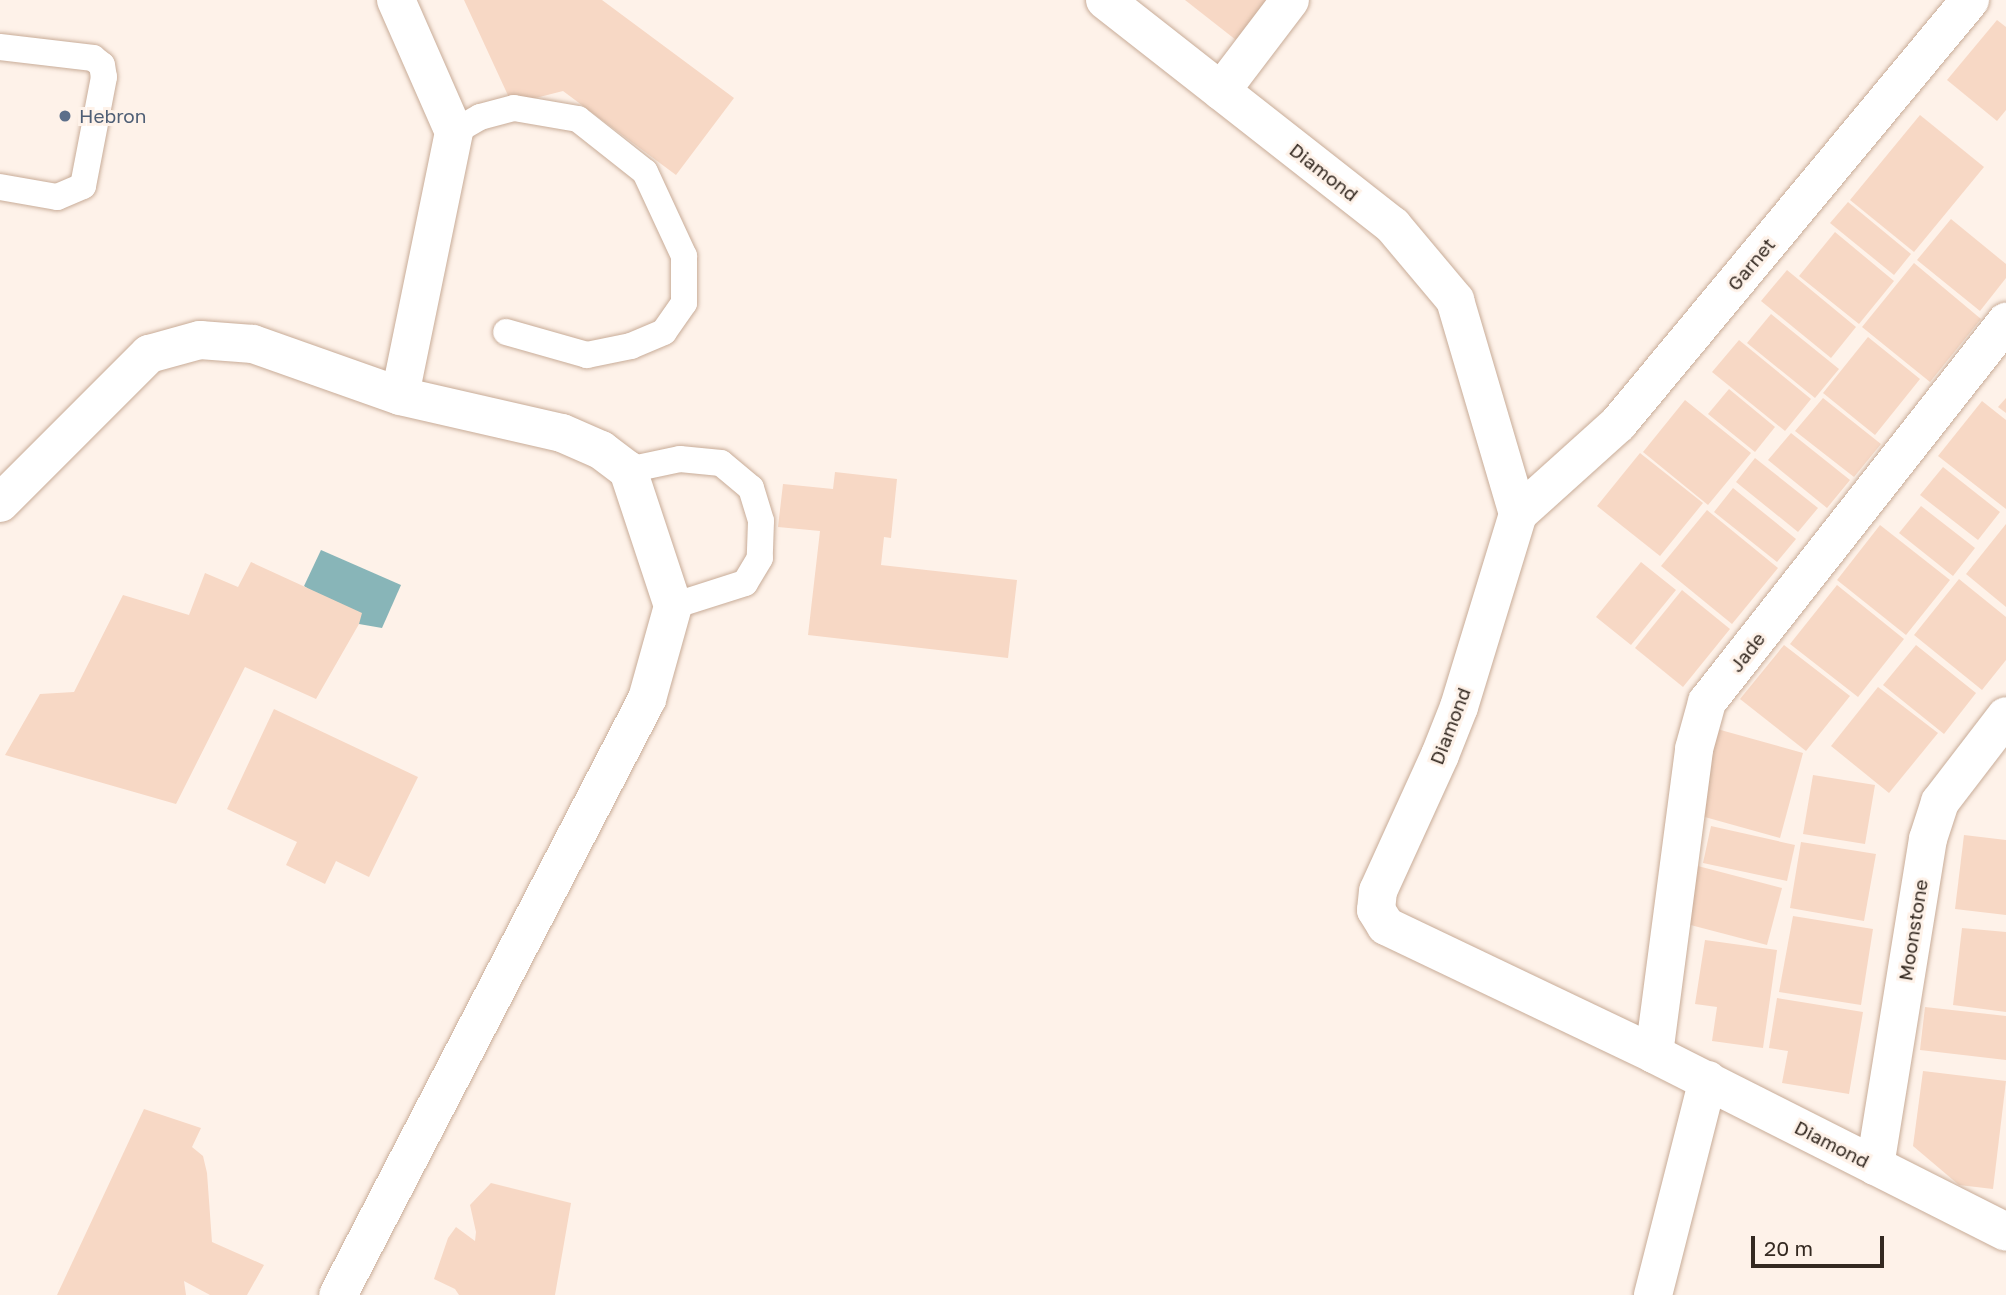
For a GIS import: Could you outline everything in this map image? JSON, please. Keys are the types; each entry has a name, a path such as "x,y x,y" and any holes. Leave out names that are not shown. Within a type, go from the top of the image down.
{"street":[{"path":"396,0 454,132 400,397"},
{"name":"Diamond","path":"1105,0 1393,226 1455,300 1518,514 1459,707 1378,891 1376,910 1386,926 1708,1080 2006,1231"},
{"path":"1221,91 1290,0"},
{"name":"Garnet","path":"1518,514 1618,424 1970,0"},
{"name":"Jade","path":"1654,1054 1694,749 1707,702 2006,322"},
{"path":"0,503 149,354 200,340 253,344 400,397 562,433 601,450 628,470 673,606 647,699 338,1295"},
{"name":"Moonstone","path":"1875,1166 1928,839 1940,802 2006,716"},
{"path":"1653,1295 1708,1080"}],"lane":[{"path":"0,47 93,58 102,65 104,77 83,186 57,198 0,187"},
{"path":"454,132 480,117 514,108 578,119 645,172 684,256 684,303 664,332 653,337 631,346 587,355 506,332"},
{"path":"628,470 680,459 721,463 751,488 761,521 760,558 745,583 673,606"}],"water":[{"path":"321,550 401,585 382,628 359,624 304,586"}],"building":[{"path":"464,0 602,0 734,98 676,175 563,91 512,104"},
{"path":"1185,0 1268,0 1236,40"},
{"path":"1997,20 2006,27 2006,110 1997,121 1947,80"},
{"path":"1920,115 1984,167 1914,252 1850,200"},
{"path":"1848,202 1911,254 1894,275 1830,223"},
{"path":"1951,219 2006,264 2006,278 1980,311 1917,260"},
{"path":"1835,232 1894,281 1859,324 1799,276"},
{"path":"1914,263 1981,319 1930,382 1862,327"},
{"path":"1787,270 1856,327 1831,358 1761,301"},
{"path":"1771,314 1839,369 1815,398 1747,343"},
{"path":"1868,337 1920,379 1875,435 1823,393"},
{"path":"1739,340 1811,399 1785,431 1712,372"},
{"path":"1729,389 1775,427 1755,452 1708,414"},
{"path":"1823,398 1881,444 1854,477 1795,431"},
{"path":"2006,398 2006,413 1998,407"},
{"path":"1685,400 1751,453 1708,505 1643,452"},
{"path":"1982,401 2006,420 2006,509 1938,456"},
{"path":"1791,433 1850,480 1827,508 1768,460"},
{"path":"1640,453 1703,503 1660,556 1597,506"},
{"path":"1755,458 1818,508 1798,532 1736,482"},
{"path":"1943,467 2000,512 1978,540 1920,495"},
{"path":"835,472 897,479 891,538 884,537 881,565 1017,580 1008,658 808,635 820,531 778,527 783,484 833,489"},
{"path":"1733,488 1796,539 1777,562 1714,512"},
{"path":"1921,506 1975,548 1953,576 1899,533"},
{"path":"1707,510 1778,568 1732,624 1661,566"},
{"path":"2006,524 2006,607 1966,574"},
{"path":"1880,525 1950,580 1906,635 1837,580"},
{"path":"251,562 362,613 359,624 316,699 245,667 176,804 5,755 40,694 74,692 123,595 189,615 205,573 238,587"},
{"path":"1641,562 1676,590 1631,645 1596,617"},
{"path":"1959,579 2006,617 2006,660 1982,690 1914,635"},
{"path":"1837,585 1904,639 1858,697 1790,644"},
{"path":"1682,590 1730,629 1683,687 1635,648"},
{"path":"1784,645 1850,696 1806,751 1740,699"},
{"path":"1916,645 1976,693 1944,734 1883,685"},
{"path":"1878,687 1938,733 1889,793 1831,746"},
{"path":"274,709 418,777 369,877 336,861 325,884 286,865 297,842 227,809"},
{"path":"1717,729 1803,753 1780,838 1694,814"},
{"path":"1813,775 1875,785 1865,844 1803,834"},
{"path":"1711,826 1795,845 1787,881 1703,863"},
{"path":"1964,835 2006,840 2006,915 1955,909"},
{"path":"1801,842 1876,854 1864,921 1790,908"},
{"path":"1694,865 1782,888 1767,945 1679,922"},
{"path":"1793,916 1873,929 1861,1005 1779,992"},
{"path":"1962,928 2006,932 2006,1012 1953,1005"},
{"path":"1705,940 1777,950 1763,1048 1712,1041 1717,1007 1695,1004"},
{"path":"1777,998 1863,1012 1849,1094 1782,1083 1788,1051 1769,1048"},
{"path":"1925,1007 2006,1016 2006,1060 1920,1050"},
{"path":"1923,1071 2006,1081 1993,1189 1959,1185 1913,1146"},
{"path":"144,1109 201,1128 192,1147 203,1156 207,1173 212,1242 264,1265 247,1295 210,1295 184,1281 186,1295 57,1295"},
{"path":"491,1183 571,1203 555,1295 459,1295 455,1289 434,1279 448,1238 456,1227 475,1241 476,1232 470,1205"}],"place":[{"name":"Hebron","path":"65,116"}]}
